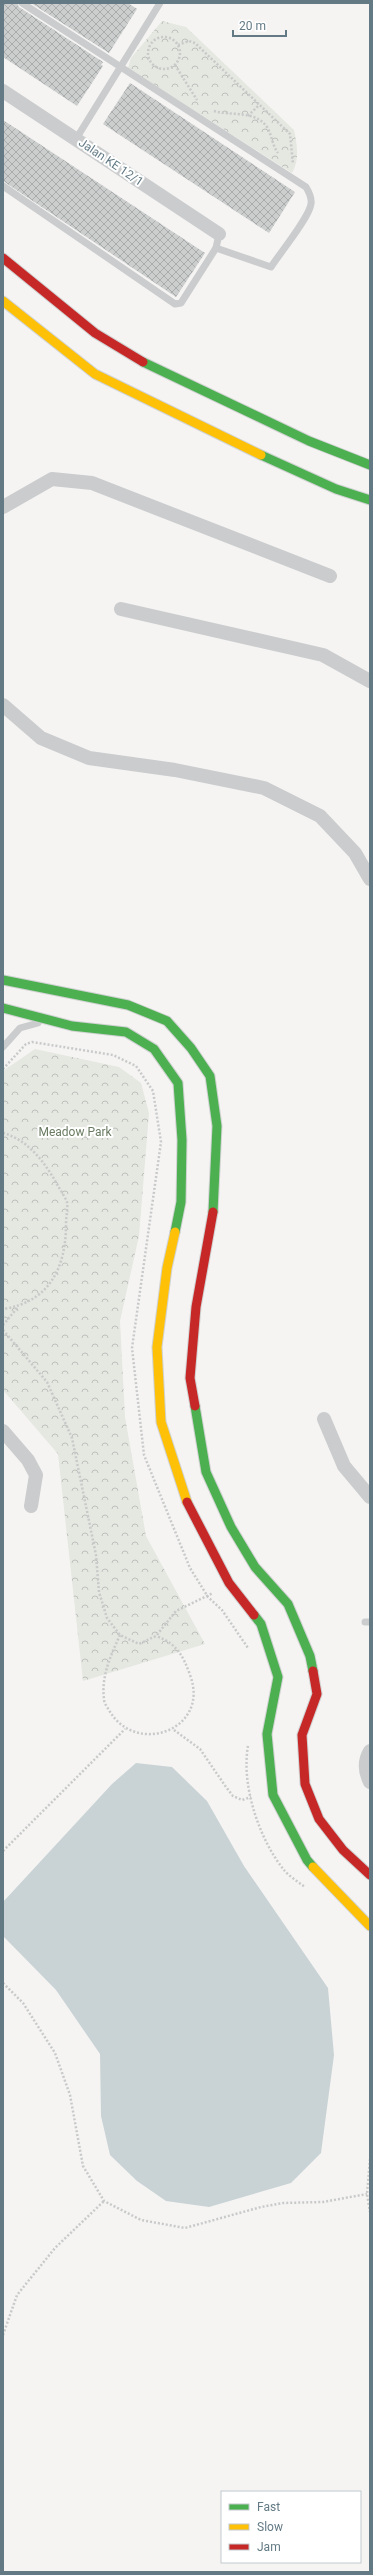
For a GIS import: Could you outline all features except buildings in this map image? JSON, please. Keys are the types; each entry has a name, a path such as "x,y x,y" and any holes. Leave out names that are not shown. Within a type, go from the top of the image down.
{"street":[{"name":"Jalan KE 12/1","path":"3,91 219,234"},
{"path":"3,258 95,333 131,356 310,441 370,465"},
{"path":"3,301 95,374 254,452 336,488 370,500"},
{"path":"3,507 52,479 92,483 330,576"},
{"path":"121,609 323,655 370,681"},
{"path":"3,705 42,738 89,758 175,770 264,788 320,816 355,853 370,879"},
{"path":"3,980 128,1005 167,1021 191,1048 210,1076 217,1126 212,1224 196,1306 190,1378 206,1472 231,1527 254,1567 288,1604 310,1656 317,1694 302,1735 305,1784 319,1819 343,1850 370,1875"},
{"path":"3,1008 72,1026 126,1032 154,1049 178,1083 182,1140 181,1202 167,1268 157,1347 162,1422 182,1495 229,1583 262,1624 278,1677 267,1734 273,1795 307,1860 370,1926"},
{"path":"324,1419 344,1466 370,1497"},
{"path":"3,1431 28,1460 36,1475 31,1506"},
{"path":"370,1751 366,1758 366,1774 370,1782"}],"lane":[{"path":"22,3 120,68 306,187 311,196 311,205 307,214 271,267 216,248"},
{"path":"76,139 160,3"},
{"path":"3,186 175,304 181,303 216,248 219,234"},
{"path":"3,1047 20,1028 48,1019"}],"path":[{"path":"164,37 169,38 178,45 180,56 175,65 166,70 156,68 149,60 148,49 154,41 164,37"},
{"path":"178,45 193,41 290,134 292,166"},
{"path":"175,65 197,101"},
{"path":"248,116 259,105"},
{"path":"208,109 223,114 248,116 266,126 277,152 281,155"},
{"path":"286,157 292,158"},
{"path":"3,1133 14,1136 44,1161 66,1202 66,1239 61,1267 42,1293 18,1307 3,1325"},
{"path":"3,1309 18,1307"},
{"path":"3,1330 47,1382 72,1438 96,1555 99,1592 107,1618 120,1635 140,1644 156,1636 176,1611 208,1597 229,1583"},
{"path":"120,1635 107,1662 104,1700 113,1716 125,1729 153,1735 174,1730 184,1722 193,1704 193,1680 185,1661 171,1641 156,1636"},
{"path":"3,1851 125,1729"},
{"path":"174,1730 200,1749 233,1796 242,1800 251,1797"},
{"path":"3,1983 23,2003 55,2053 70,2095 83,2166 104,2201 141,2220 185,2228 261,2207 283,2203 323,2202 367,2194"},
{"path":"370,2160 367,2194 370,2212"},
{"path":"3,2335 17,2295 55,2248 104,2201"}],"green space":[{"path":"162,21 186,27 294,130 297,157 295,168 292,173 128,68 131,58"},
{"name":"Meadow Park","path":"35,1049 119,1067 141,1083 149,1113 139,1236 120,1321 125,1417 146,1536 205,1644 83,1681 58,1454 3,1390 3,1071"}],"shaded area":[{"path":"136,1763 172,1767 207,1801 244,1866 328,1988 334,2055 321,2153 291,2183 209,2207 166,2201 137,2181 110,2155 101,2116 100,2054 56,1990 3,1936 3,1902 112,1784"}],"traffic: fast":[{"path":"143,362 309,441 370,465"},
{"path":"261,455 336,489 370,500"},
{"path":"3,980 128,1005 167,1021 191,1048 210,1076 217,1126 213,1212"},
{"path":"3,1008 72,1026 126,1032 154,1049 178,1083 182,1140 181,1202 175,1232"},
{"path":"195,1406 206,1472 231,1527 255,1567 288,1604 310,1656 313,1671"},
{"path":"254,1615 261,1624 278,1677 267,1734 273,1795 307,1860 313,1867"}],"traffic: slow":[{"path":"3,301 95,374 261,455"},
{"path":"175,1232 167,1268 157,1347 161,1422 187,1502"},
{"path":"313,1867 370,1926"}],"traffic: jam":[{"path":"3,258 95,333 143,362"},
{"path":"195,1406 190,1378 196,1307 213,1212"},
{"path":"187,1502 229,1583 254,1615"},
{"path":"313,1671 317,1694 302,1735 305,1784 319,1819 343,1850 370,1875"}]}
